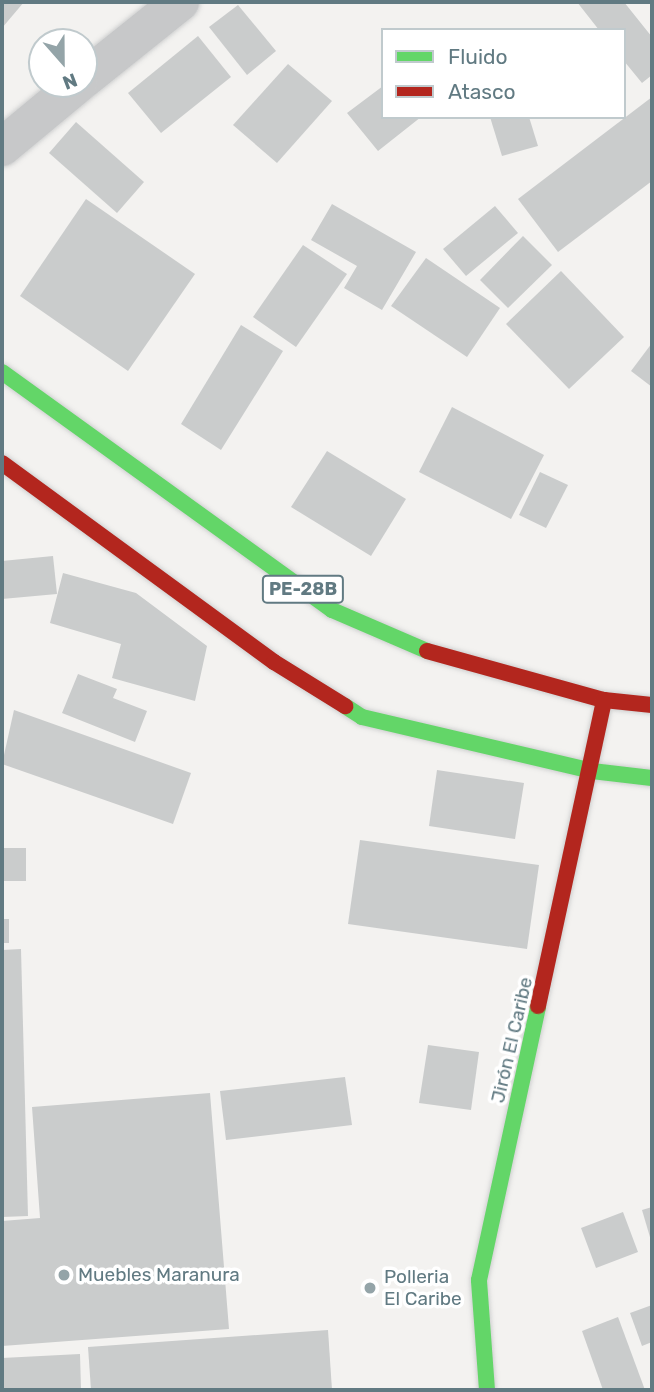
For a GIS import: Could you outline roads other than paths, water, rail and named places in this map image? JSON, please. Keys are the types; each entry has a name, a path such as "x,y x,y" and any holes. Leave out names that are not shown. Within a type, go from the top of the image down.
{"main road":[{"name":"PE-28B","path":"2,372 332,610 451,661 604,700 652,705"},
{"path":"2,463 274,662 362,717 592,771 652,778"},
{"name":"Jirón El Caribe","path":"487,1390 479,1280 592,771 604,700"}],"street":[{"path":"98,68 180,2"},
{"path":"2,147 61,98"}],"place":[{"name":"Muebles Maranura","path":"64,1275"},
{"name":"Polleria El Caribe","path":"370,1288"}]}
